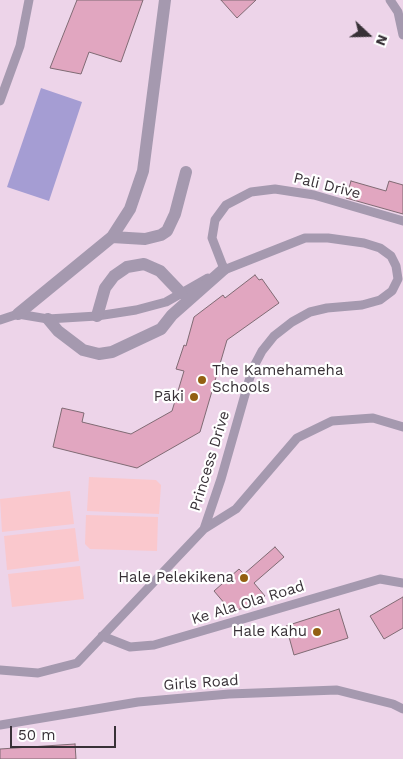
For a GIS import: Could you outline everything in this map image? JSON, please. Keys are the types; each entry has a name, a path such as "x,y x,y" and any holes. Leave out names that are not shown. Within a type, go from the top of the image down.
{"street":[{"path":"18,314 112,237 130,209 143,171 165,0"},
{"path":"112,237 145,238 162,235 167,231 175,214 186,172"},
{"path":"97,316 105,288 114,276 127,267 144,264 160,271 181,293"},
{"path":"48,318 58,331 83,350 100,354 112,352 161,329 172,315 224,269"}],"lane":[{"path":"0,101 20,46 28,0"},
{"path":"390,0 398,12 403,35"},
{"name":"Pali Drive","path":"224,269 212,238 215,220 226,205 251,192 275,189 307,194 403,221"},
{"name":"Princess Drive","path":"0,320 18,314 48,318 97,316 136,310 166,302 224,269 305,238 328,238 364,243 380,248 391,256 396,266 398,279 392,291 380,300 362,305 327,308 310,312 284,327 267,344 252,370 221,479 204,529 77,663 38,673 0,670"},
{"path":"204,529 236,509 296,438 332,421 373,418 403,427"},
{"name":"Ke Ala Ola Road","path":"102,636 130,647 154,646 380,579 403,583"},
{"name":"Girls Road","path":"0,725 138,702 229,694 337,690 393,704 403,709"}],"shaded area":[{"name":"The Kamehameha Schools","path":"0,0 403,0 403,759 0,759"},
{"path":"41,88 82,102 49,201 7,187"},
{"path":"89,477 156,480 161,485 159,514 87,511"},
{"path":"70,491 74,524 2,532 0,499"},
{"path":"86,515 158,517 157,551 90,549 85,544"},
{"path":"75,528 79,561 7,570 4,536"},
{"path":"80,566 84,599 12,607 8,574"}],"building":[{"path":"77,0 143,0 121,62 89,52 81,74 50,68"},
{"path":"221,0 256,0 237,18"},
{"path":"351,181 386,191 389,181 403,185 403,214 346,198"},
{"name":"Pāki","path":"255,275 259,280 262,279 279,303 227,340 200,432 137,468 53,447 62,408 84,413 82,422 131,434 172,411 184,371 176,369 184,345 186,346 194,317 223,295 225,298"},
{"name":"Hale Pelekikena","path":"275,547 284,557 254,583 265,596 254,606 231,611 214,591 239,569 244,574"},
{"path":"403,597 403,628 384,639 370,616"},
{"name":"Hale Kahu","path":"339,609 348,638 294,655 286,626"},
{"path":"75,744 76,759 0,759 0,749"}],"place":[{"name":"The Kamehameha Schools","path":"202,380"},
{"name":"Pāki","path":"194,397"},
{"name":"Hale Pelekikena","path":"244,578"},
{"name":"Hale Kahu","path":"317,632"}]}
